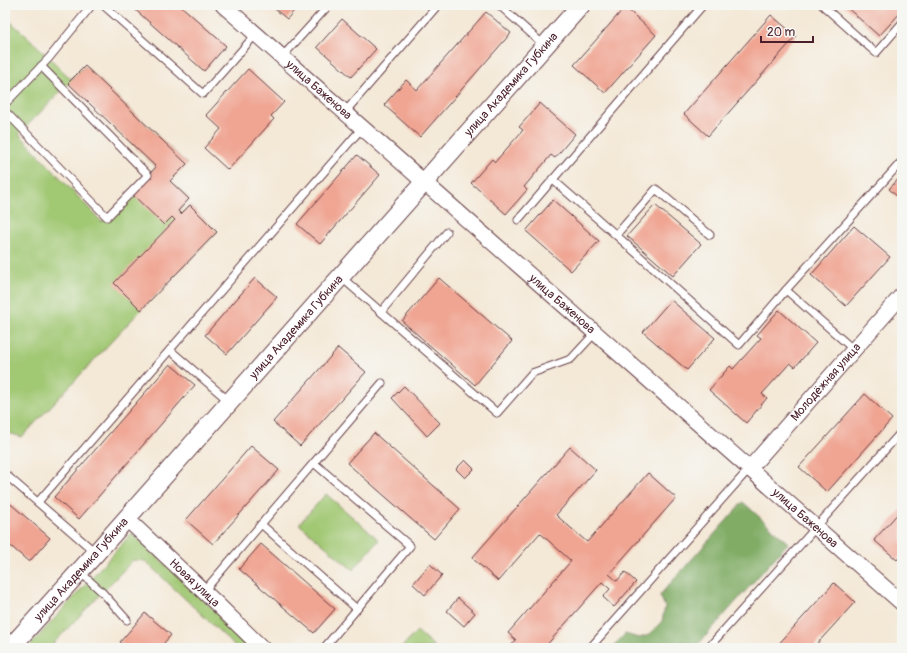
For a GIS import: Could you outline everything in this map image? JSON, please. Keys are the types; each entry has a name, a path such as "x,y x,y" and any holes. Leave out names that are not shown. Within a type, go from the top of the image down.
{"street":[{"name":"улица Баженова","path":"222,5 902,603"},
{"name":"улица Академика Губкина","path":"10,642 80,572 581,5"},
{"name":"Молодёжная улица","path":"749,469 902,295"},
{"name":"Новая улица","path":"127,519 204,591 261,648"}],"lane":[{"path":"5,104 49,58 92,5"},
{"path":"103,5 203,94 256,34"},
{"path":"282,57 329,5"},
{"path":"345,112 438,5"},
{"path":"499,5 546,46"},
{"path":"518,220 704,5"},
{"path":"822,5 876,53 902,23"},
{"path":"5,111 107,217 148,175 41,66"},
{"path":"38,502 362,128"},
{"path":"552,179 738,344 902,161"},
{"path":"616,235 656,189 710,235"},
{"path":"381,312 447,232"},
{"path":"341,277 497,413 532,373 571,359 595,333"},
{"path":"786,290 854,350"},
{"path":"170,350 230,402"},
{"path":"204,591 382,384"},
{"path":"708,648 902,431"},
{"path":"314,462 410,546 324,648"},
{"path":"590,648 749,469"},
{"path":"5,474 96,554"},
{"path":"261,524 357,609"},
{"path":"80,572 102,592 128,620"}],"green space":[{"path":"5,17 71,79 85,66 187,164 170,181 189,199 178,211 181,213 190,205 217,232 141,310 22,437 5,432","holes":["69,83 156,167 102,222 19,134"]},
{"path":"326,494 379,540 353,570 299,524"},
{"path":"743,502 788,543 695,648 612,648 625,634 639,638 649,635 662,621 665,607 660,595"},
{"path":"132,533 212,608 252,648 237,648 145,561 133,560 49,648 28,648"},
{"path":"417,631 436,648 401,648"}],"building":[{"path":"130,5 180,5 226,46 204,71"},
{"path":"270,5 299,5 287,19"},
{"path":"844,5 902,5 902,11 879,36"},
{"path":"625,7 656,35 605,93 574,65"},
{"path":"486,12 511,33 420,137 384,105 406,80 417,90"},
{"path":"771,15 796,36 708,136 684,114"},
{"path":"342,19 376,49 351,77 317,47"},
{"path":"85,66 187,164 170,181 189,199 178,211 181,214 190,205 217,232 141,310 114,283 175,220 172,217 164,225 131,193 156,167 68,83"},
{"path":"248,69 284,102 271,116 274,119 228,170 204,148 221,129 206,115"},
{"path":"540,103 575,134 555,158 551,155 524,187 527,190 506,214 471,183 492,159 495,162 523,130 519,127"},
{"path":"357,155 380,175 320,244 297,224"},
{"path":"902,175 902,201 889,189"},
{"path":"553,200 599,241 571,271 526,231"},
{"path":"655,205 701,244 673,276 627,236"},
{"path":"854,226 890,257 846,306 811,275"},
{"path":"255,278 277,297 227,354 205,335"},
{"path":"439,278 512,341 475,385 402,321"},
{"path":"671,300 715,338 687,370 643,332"},
{"path":"779,310 816,343 795,367 790,363 762,394 767,398 746,423 709,390 730,366 733,369 761,338 757,335"},
{"path":"338,348 366,372 300,446 273,422"},
{"path":"170,364 195,385 79,519 54,497"},
{"path":"404,386 440,423 427,436 392,398"},
{"path":"865,394 892,419 827,492 799,467"},
{"path":"374,433 460,509 434,539 347,463"},
{"path":"251,446 279,470 213,544 186,520"},
{"path":"570,447 596,470 556,515 587,542 648,473 676,498 609,574 617,581 625,572 636,582 614,607 603,597 610,589 602,582 544,648 509,648 516,640 508,633 571,561 540,533 498,581 472,558"},
{"path":"465,460 474,469 465,478 456,469"},
{"path":"5,499 50,538 29,562 5,541"},
{"path":"902,509 902,554 897,560 874,540"},
{"path":"261,544 335,609 314,633 239,569"},
{"path":"430,564 442,575 425,595 413,584"},
{"path":"834,583 855,602 813,648 775,648"},
{"path":"458,598 475,613 464,626 447,611"},
{"path":"145,613 171,635 163,644 169,648 127,648 120,642"}]}
